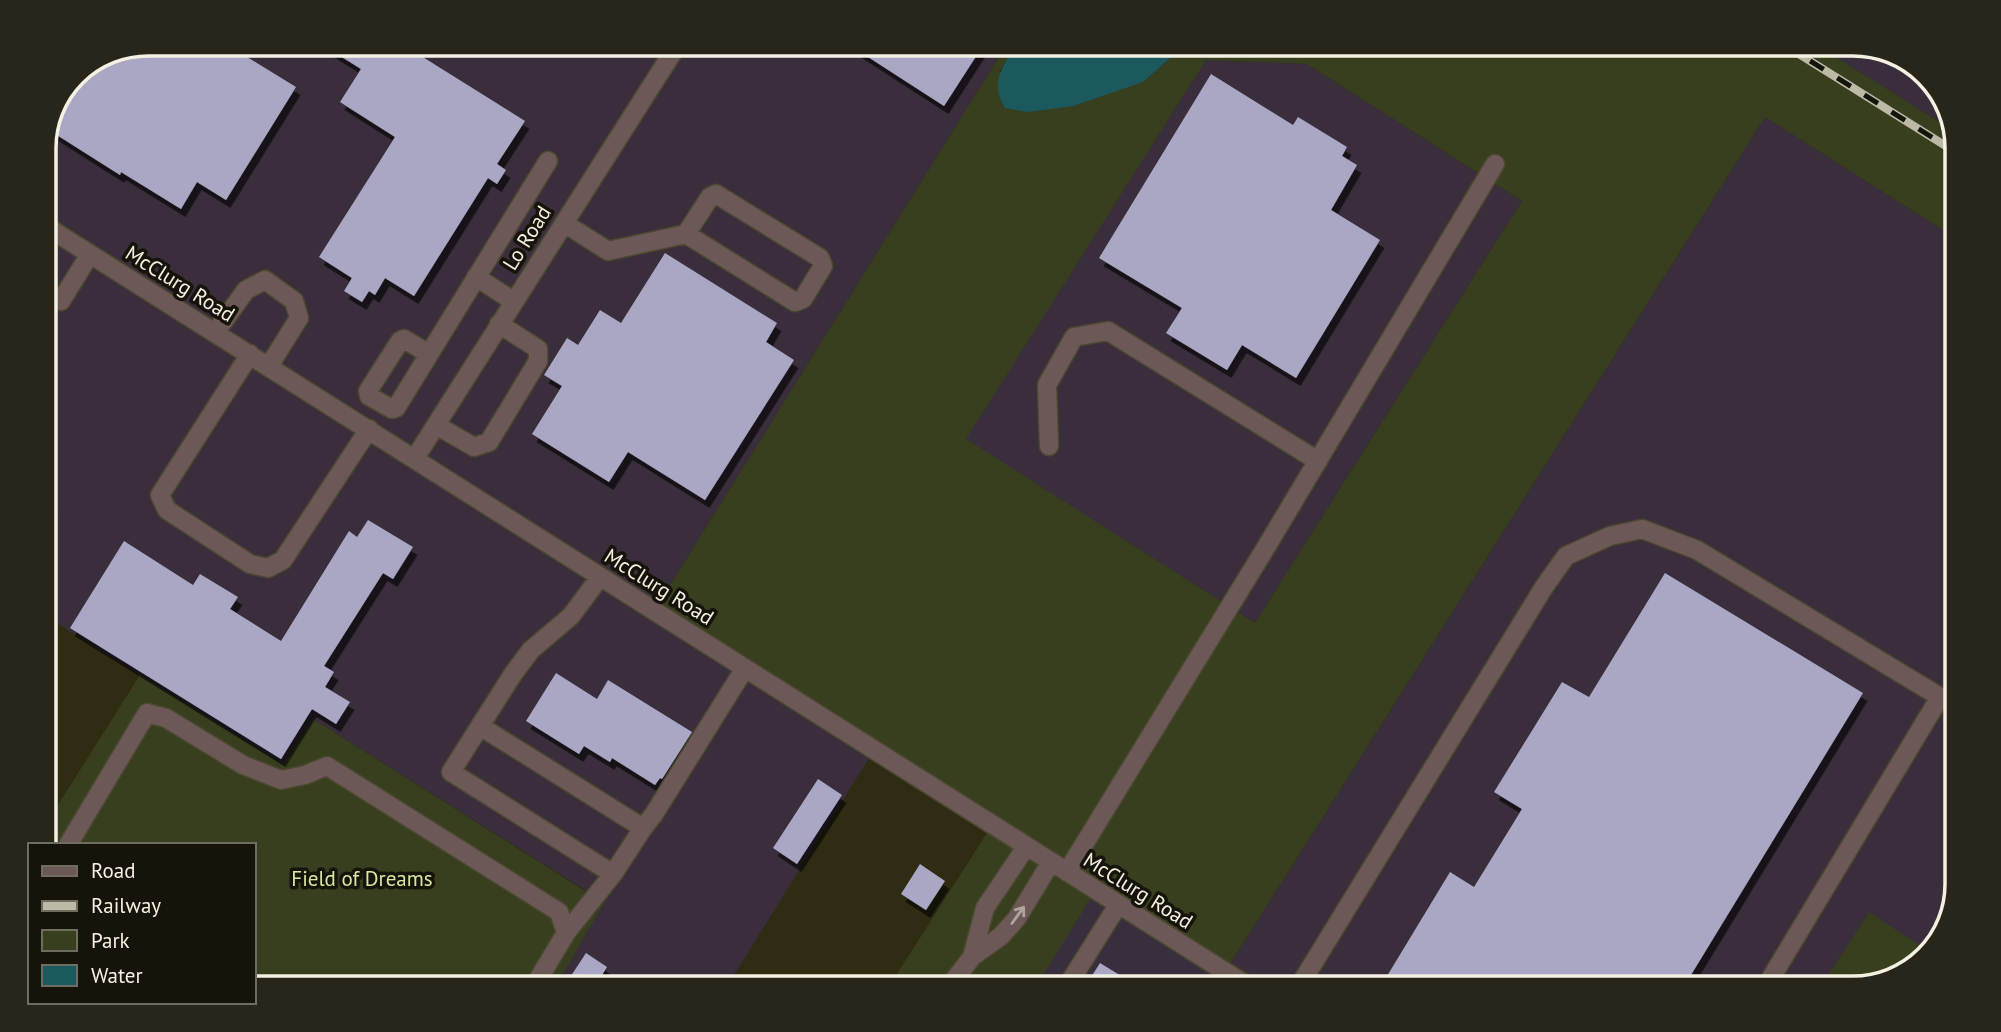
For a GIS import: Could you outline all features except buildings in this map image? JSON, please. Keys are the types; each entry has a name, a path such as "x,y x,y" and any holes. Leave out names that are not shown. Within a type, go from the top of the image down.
{"street":[{"name":"Lo Road","path":"415,458 670,56"},
{"path":"429,354 548,161"},
{"path":"1067,872 1318,461 1495,164"},
{"path":"564,223 608,251 686,233 710,197 716,194 820,258 823,266 803,299 795,302 686,233"},
{"name":"McClurg Road","path":"56,233 1067,872 1118,905 1216,976"},
{"path":"56,298 61,301 90,254"},
{"path":"476,277 513,302"},
{"path":"215,333 246,290 265,280 294,301 299,318 268,366"},
{"path":"436,425 474,447 489,442 538,361 538,349 499,324"},
{"path":"1049,446 1047,385 1074,337 1108,331 1318,461"},
{"path":"250,354 160,495 167,510 250,564 268,568 283,560 369,429"},
{"path":"1305,976 1544,587 1566,556 1610,536 1642,529 1697,550 1940,697 1772,976"},
{"path":"600,577 571,616 531,650 451,772 613,874"},
{"path":"540,976 566,933 613,874 654,814 745,668"},
{"path":"69,843 147,713 166,718 243,765 281,780 305,775 327,766 559,912 566,933"},
{"path":"480,726 643,828"},
{"path":"972,957 985,908 1026,847"},
{"path":"957,976 972,957 1000,936 1017,918 1051,862"},
{"path":"1074,976 1118,905"}],"shaded area":[{"path":"148,56 1000,56 654,611 874,750 733,976 562,976 604,902 313,719 283,765 56,623 56,142 65,107 87,79 118,61"},
{"path":"1834,56 1871,58 1894,65 1922,87 1936,107 1941,123"},
{"path":"1206,60 1307,64 1522,201 1255,623 965,439"},
{"path":"1765,117 1945,231 1945,884 1936,925 1922,945 1894,967 1853,976 1232,976 1225,972"},
{"path":"1095,890 1232,976 1042,976"}],"green space":[{"path":"1000,56 1009,56 999,72 1143,82 1172,56 1834,56 1941,123 1945,142 1945,231 1765,117 1225,972 1096,890 1042,976 896,976 992,825 654,611","holes":["1206,60 1307,64 1522,201 1255,623 966,439"]},
{"name":"Field of Dreams","path":"140,675 283,765 313,719 604,903 562,976 256,976 256,843 56,843 56,808"},
{"path":"1869,912 1921,946 1894,967 1883,971 1853,976 1828,976"}],"water":[{"path":"1010,56 1172,56 1143,82 1073,106 1028,112 1005,108 1000,99 998,82"}],"railway":[{"path":"1802,56 1945,145"}]}
